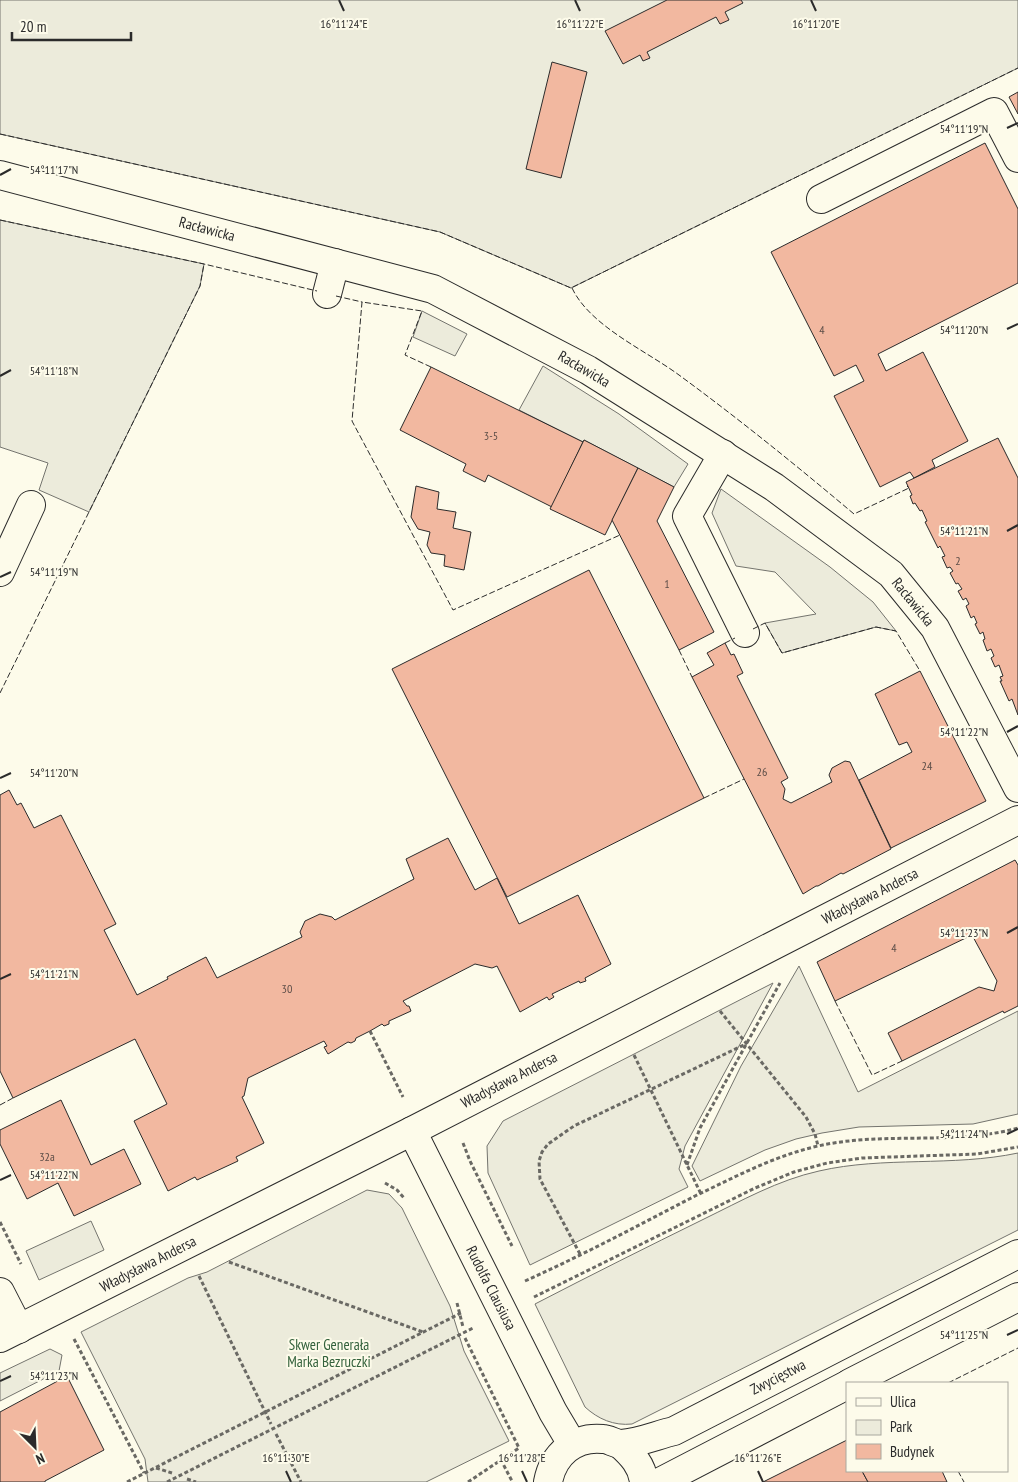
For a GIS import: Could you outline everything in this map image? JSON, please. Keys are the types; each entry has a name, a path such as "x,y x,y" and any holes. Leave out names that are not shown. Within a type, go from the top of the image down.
{"street":[{"path":"821,199 994,112 1018,158"},
{"name":"Racławicka","path":"0,175 433,289 588,370 774,487 891,574 935,628 1018,788"},
{"path":"327,294 335,263"},
{"path":"723,454 687,516 745,633"},
{"path":"0,572 31,505"},
{"name":"Władysława Andersa","path":"9,1334 1018,820"},
{"name":"Rudolfa Clausiusa","path":"412,1130 553,1412 572,1444"},
{"name":"Zwycięstwa","path":"572,1444 588,1439 604,1439 620,1444 674,1431 1018,1254"},
{"path":"0,1292 9,1334"},
{"path":"852,1382 1018,1296"},
{"path":"660,1482 846,1385"},
{"path":"548,1482 550,1469 559,1455 572,1444"},
{"path":"620,1444 634,1456 643,1473 644,1482"}],"path":[{"path":"686,1165 700,1128 784,976"},
{"path":"714,1004 806,1117 815,1134 818,1146"},
{"path":"370,1031 406,1103"},
{"path":"580,1254 540,1179 538,1170 542,1152 548,1144 574,1126 746,1044"},
{"path":"630,1048 701,1194"},
{"path":"521,1283 772,1160 818,1146 860,1139 974,1136 1018,1128"},
{"path":"463,1139 470,1161 514,1251"},
{"path":"529,1300 755,1188 794,1172 821,1164 862,1158 977,1154 1018,1147"},
{"path":"382,1181 397,1190 408,1202"},
{"path":"0,1222 25,1272"},
{"path":"224,1260 423,1332"},
{"path":"525,1273 528,1280"},
{"path":"199,1275 271,1424"},
{"path":"454,1298 463,1326"},
{"path":"127,1482 465,1311"},
{"path":"167,1482 479,1325"},
{"path":"74,1338 144,1473"},
{"path":"466,1338 519,1448 468,1482"},
{"path":"276,1434 301,1482"},
{"path":"501,1460 512,1482"},
{"path":"156,1468 172,1474"},
{"path":"187,1479 196,1482"}],"green space":[{"path":"0,0 1018,0 1018,68 571,288 440,232 0,134"},
{"path":"0,220 204,264 200,286 89,512 39,490 48,463 0,447"},
{"path":"422,311 467,334 455,356 413,337"},
{"path":"543,366 619,414 688,464 674,487 584,440 583,442 519,410"},
{"path":"721,489 830,567 873,602 896,631 876,627 782,653 765,623 816,614 775,572 736,566 712,513"},
{"path":"799,966 858,1092 1018,1011 1018,1114 973,1124 859,1127 822,1133 796,1139 765,1150 700,1181 692,1166 741,1066"},
{"path":"773,983 685,1146 679,1169 688,1187 530,1265 488,1173 487,1146 503,1121"},
{"path":"1018,1153 1018,1230 632,1424 619,1424 607,1421 585,1407 535,1304 746,1198 774,1185 804,1175 844,1166 968,1160"},
{"name":"Skwer Generała Marka Bezruczki","path":"367,1190 389,1194 402,1208 450,1306 464,1351 509,1441 426,1482 148,1482 145,1459 81,1332 188,1278 207,1272"},
{"path":"91,1221 104,1250 39,1280 26,1251"},
{"path":"50,1349 62,1355 59,1371 0,1401 0,1373"}],"building":[{"path":"667,0 741,0 743,3 725,12 729,20 720,24 716,17 647,52 650,58 643,61 640,55 623,64 605,31"},
{"path":"552,62 587,72 561,178 526,169"},
{"path":"1018,92 1018,114 1009,97"},
{"path":"985,143 1018,209 1018,283 878,354 886,371 923,352 968,441 932,460 935,467 914,478 910,472 880,487 834,396 864,381 856,365 834,376 771,252"},
{"path":"431,367 583,442 552,507 488,475 485,482 463,471 466,464 400,430"},
{"path":"998,438 1018,478 1018,715 1012,699 1009,701 1000,681 1002,681 1000,677 1003,676 999,665 995,667 991,658 994,656 991,649 987,651 983,640 985,639 983,632 980,634 975,624 977,623 974,616 971,618 966,606 969,604 966,598 963,600 958,591 962,589 958,583 956,584 950,573 953,571 950,567 947,568 942,557 945,556 940,546 938,548 925,522 927,521 922,510 920,511 915,503 913,504 910,496 912,495 906,482"},
{"path":"584,440 638,468 605,535 550,509"},
{"path":"638,468 674,487 657,521 714,632 679,650 612,520"},
{"path":"416,486 439,492 437,509 456,512 453,528 471,532 464,570 444,566 445,555 431,553 427,545 430,532 418,529 411,517"},
{"path":"589,570 704,798 507,897 392,669"},
{"path":"725,643 731,655 734,654 743,673 737,676 788,778 781,782 785,789 783,799 791,803 832,782 829,775 832,768 845,761 850,762 891,849 803,894 692,677 714,665 707,653"},
{"path":"920,671 986,801 891,848 859,780 912,752 907,742 899,745 875,694"},
{"path":"9,790 17,805 21,803 34,828 61,815 116,924 104,930 137,995 206,957 217,978 302,937 300,932 305,921 320,914 332,917 335,920 414,879 406,859 448,838 475,890 497,878 519,924 578,895 611,964 585,978 586,981 580,983 579,981 552,994 554,997 549,1000 547,997 520,1012 497,966 492,968 475,964 403,1001 409,1006 411,1011 389,1021 389,1024 384,1026 382,1024 356,1038 355,1041 348,1042 328,1054 324,1047 327,1046 324,1041 248,1078 244,1096 242,1097 264,1143 236,1157 238,1161 197,1180 195,1177 168,1191 134,1121 167,1104 135,1039 13,1098 0,1071 0,795"},
{"path":"1015,860 1018,865 1018,1006 1004,1013 1003,1011 902,1061 888,1033 979,987 994,991 997,981 972,935 835,1001 817,962"},
{"path":"61,1100 91,1165 124,1149 141,1184 74,1216 58,1183 27,1199 0,1144 0,1130"},
{"path":"67,1376 104,1450 45,1482 0,1482 0,1412"},
{"path":"846,1440 846,1472 863,1472 868,1482 763,1482"},
{"path":"863,1472 942,1472 947,1482 868,1482"}],"fence":[{"path":"0,134 440,232 571,288 1018,68"},
{"path":"0,220 204,264 317,291"},
{"path":"0,693 200,286 204,264"},
{"path":"572,288 580,302 605,326 679,375 768,443 854,514 909,488 907,486"},
{"path":"336,296 362,302"},
{"path":"431,367 405,355 422,311 362,302 352,421 453,610 620,535"},
{"path":"753,629 765,623 782,653 876,627 896,631 920,671"},
{"path":"725,643 735,638"},
{"path":"679,650 692,677"},
{"path":"704,798 744,779"},
{"path":"835,1001 872,1075 902,1061"},
{"path":"0,1105 13,1098"},
{"path":"950,1382 1018,1348"},
{"path":"959,1472 964,1482"}]}
